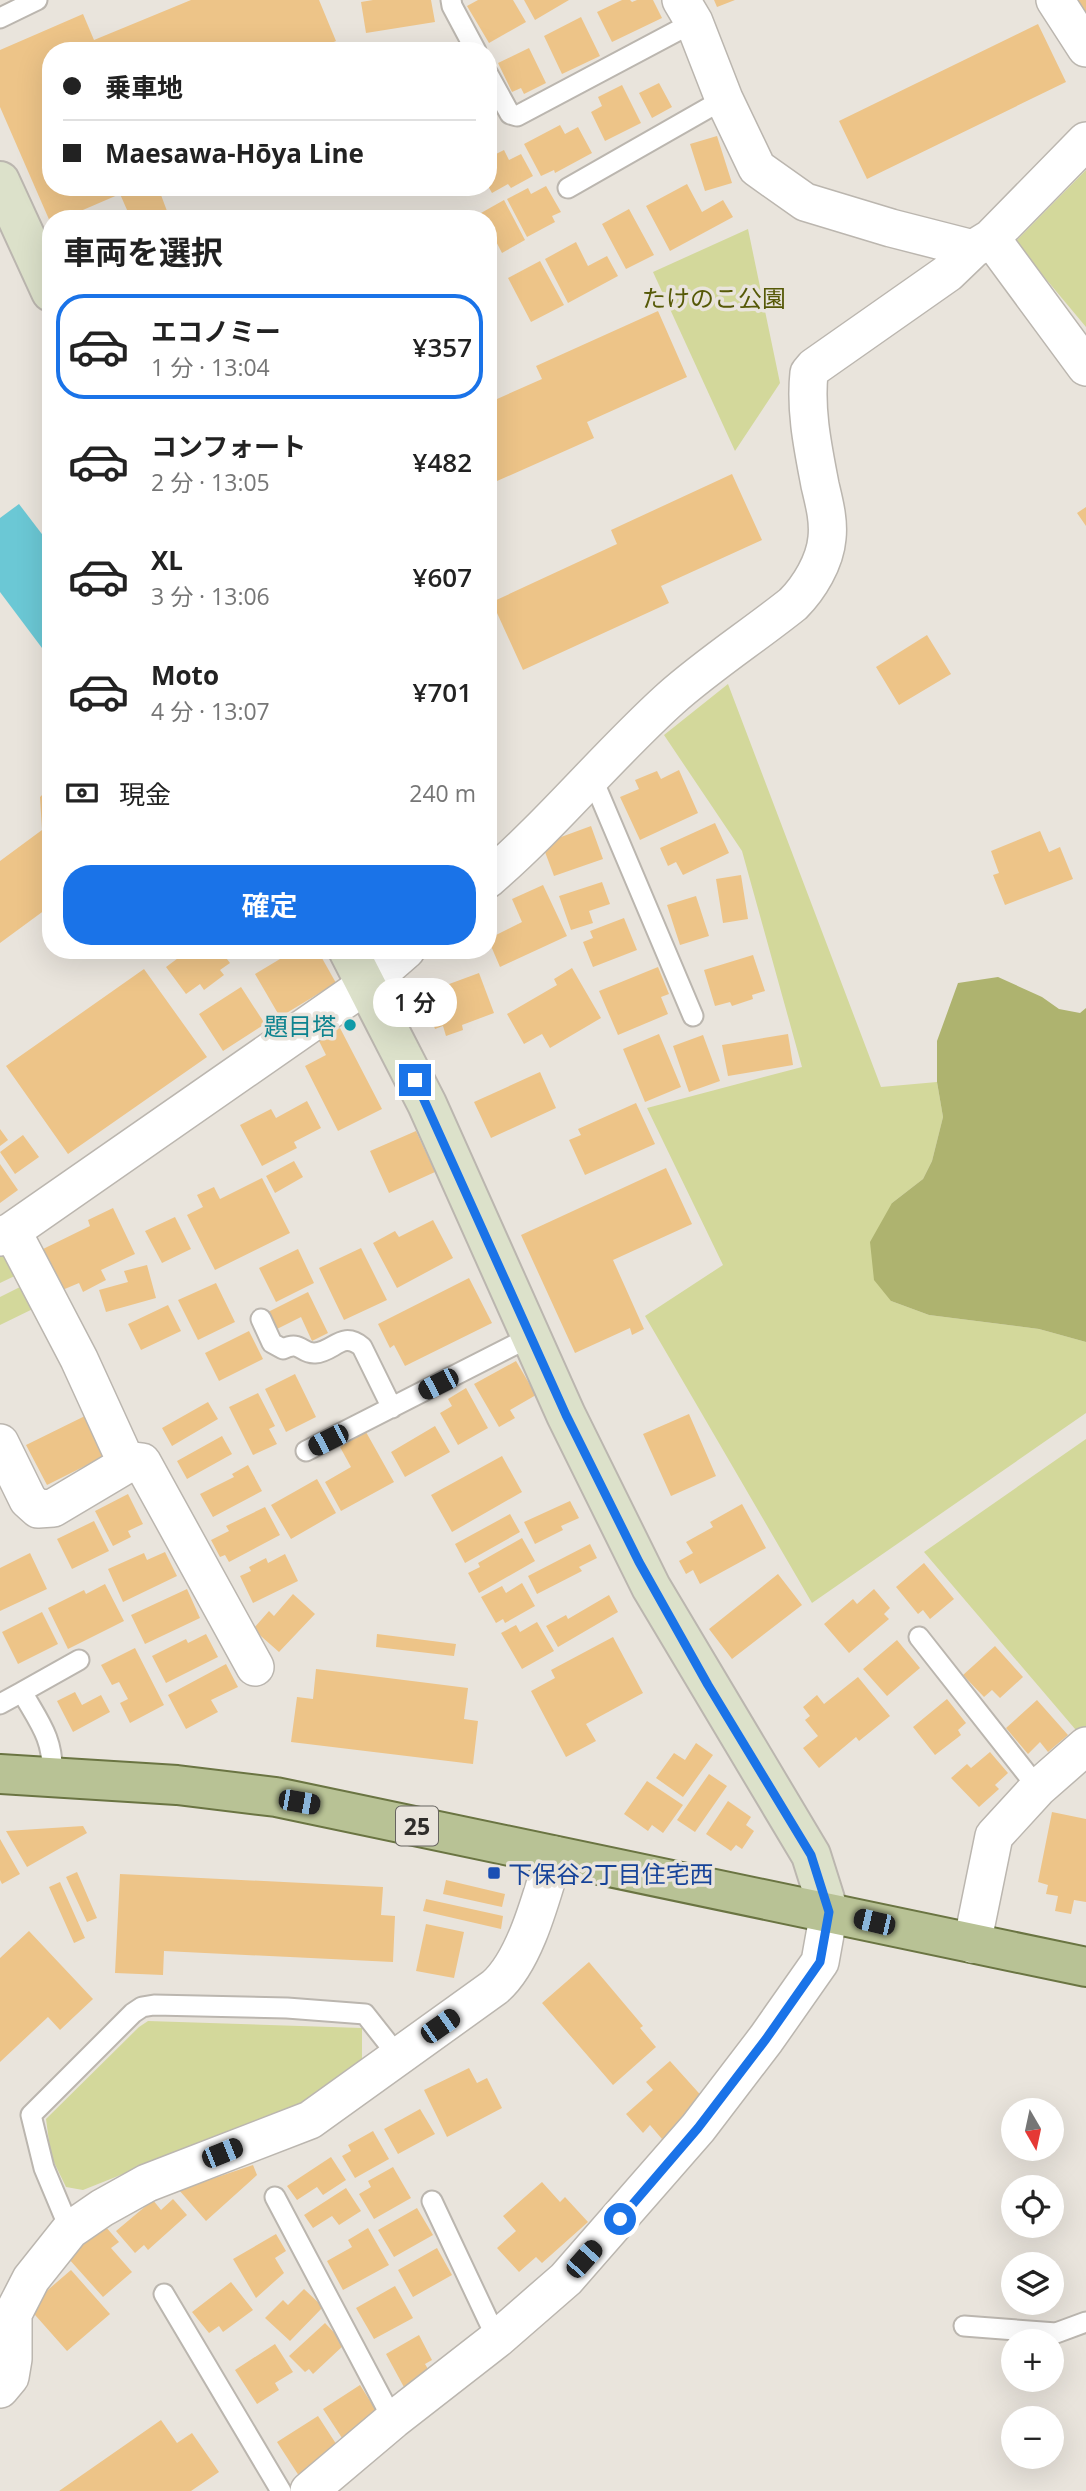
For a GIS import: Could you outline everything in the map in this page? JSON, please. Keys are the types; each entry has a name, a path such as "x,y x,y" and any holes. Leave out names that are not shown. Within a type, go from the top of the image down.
{"main road":[{"path":"0,181 42,272"},
{"path":"353,959 427,1104 566,1415 651,1587 811,1855 829,1912"},
{"name":"25","path":"0,1773 177,1785 276,1797 1086,1967"}],"street":[{"path":"1055,0 1086,48"},
{"path":"687,11 757,168 805,202 891,228 982,243 1086,367"},
{"path":"497,871 544,828 591,775 672,697 803,594 824,552 827,539 827,519 809,427 809,373 948,273 1086,141"},
{"path":"127,1464 79,1359 6,1234 367,984 396,959"},
{"path":"0,1443 28,1500 38,1509 53,1508 127,1464 142,1462 256,1667"},
{"path":"972,1944 995,1836 1038,1788 1086,1746"},
{"path":"0,2389 10,2377 13,2359 13,2314 31,2279 70,2230 102,2208 147,2183 310,2120 495,1987 510,1971 535,1918 554,1855"},
{"path":"305,2490 497,2339 566,2279 698,2128 766,2039 820,1962 829,1912"}],"lane":[{"path":"0,18 37,0"},
{"path":"451,0 471,42"},
{"path":"497,90 510,114 517,116 687,11"},
{"path":"568,188 724,99"},
{"path":"591,775 693,1016"},
{"path":"261,1320 272,1343 283,1349 295,1345 308,1352 317,1353 344,1340 355,1341 362,1347 392,1408"},
{"path":"306,1451 530,1336"},
{"path":"919,1637 1038,1788"},
{"path":"0,1704 79,1660"},
{"path":"22,1692 50,1742 52,1776"},
{"path":"70,2230 44,2168 31,2115 142,2007 287,2008 365,2014 398,2056"},
{"path":"275,2197 393,2420"},
{"path":"432,2201 497,2339"},
{"path":"164,2294 305,2490"},
{"path":"964,2326 1056,2333 1086,2322"}],"green space":[{"path":"1086,170 1086,327 1015,242"},
{"name":"たけのこ公園","path":"748,229 780,383 735,451 653,272"},
{"path":"728,684 881,1087 937,1082 943,1117 932,1161 923,1179 892,1203 891,1301 929,1315 1039,1329 1086,1342 1086,1413 812,1603 645,1316 723,1265 647,1108 802,1067 742,851 664,735"},
{"path":"998,977 1042,997 1059,1009 1080,1013 1086,1008 1086,1342 1039,1329 929,1315 891,1301 874,1280 870,1242 892,1203 923,1179 932,1161 943,1117 937,1082 937,1041 958,983"},
{"path":"0,1251 25,1271 0,1283"},
{"path":"32,1281 43,1304 0,1325 0,1297"},
{"path":"1086,1439 1086,1731 1081,1736 924,1552"},
{"path":"148,2021 362,2028 362,2067 314,2098 83,2190 66,2187 51,2156 46,2119"}],"water":[{"path":"19,504 42,534 42,648 0,592 0,518"}],"building":[{"path":"191,0 319,0 336,41 42,42 42,196 115,196 83,210 45,210 0,107 0,50 83,14 94,40"},
{"path":"431,0 435,22 366,33 361,2"},
{"path":"478,0 513,0 526,22 488,42 467,6"},
{"path":"524,0 569,0 535,20"},
{"path":"622,0 653,0 662,18 612,42 597,12"},
{"path":"714,0 735,0 717,7"},
{"path":"1068,0 1086,0 1086,28"},
{"path":"581,17 600,56 562,74 544,36"},
{"path":"1038,24 1066,82 867,179 839,121"},
{"path":"529,48 546,83 524,94 521,88 512,92 498,63"},
{"path":"659,83 672,107 652,118 639,93"},
{"path":"622,85 641,123 605,141 591,112 602,106 598,97"},
{"path":"560,125 565,134 578,127 592,153 555,173 554,170 541,176 524,144"},
{"path":"717,136 732,183 705,191 690,144"},
{"path":"504,150 509,160 521,154 533,176 511,188 508,184 497,190 497,154"},
{"path":"687,184 702,212 723,200 733,217 670,251 646,206"},
{"path":"546,186 561,212 552,216 555,222 527,237 507,199 528,188 531,194"},
{"path":"121,196 161,196 167,210 127,210"},
{"path":"504,200 525,240 502,253 497,243 497,210 486,210"},
{"path":"629,209 654,255 626,269 602,224"},
{"path":"576,242 588,266 607,256 618,276 568,303 545,259"},
{"path":"540,261 564,305 531,322 508,278"},
{"path":"658,311 687,377 587,422 594,438 497,481 497,399 542,379 536,366"},
{"path":"732,474 762,540 661,586 669,603 523,670 497,613 497,600 617,544 611,530"},
{"path":"1086,507 1086,526 1077,513"},
{"path":"927,635 951,674 899,705 876,667"},
{"path":"679,770 698,813 640,840 620,797 639,789 635,780 657,771 661,779"},
{"path":"42,795 42,830 40,797"},
{"path":"715,823 729,853 683,875 676,862 668,866 660,848"},
{"path":"591,826 603,859 554,876 542,844"},
{"path":"42,830 42,912 0,943 0,861"},
{"path":"1040,831 1049,852 1060,847 1073,879 1005,905 993,875 999,873 991,851"},
{"path":"741,875 748,919 723,923 716,879"},
{"path":"602,882 610,904 589,911 593,923 571,930 559,896"},
{"path":"543,885 567,936 500,967 497,959 497,934 522,922 512,899"},
{"path":"696,896 709,936 680,945 667,905"},
{"path":"624,918 637,950 593,967 583,942 593,938 590,931"},
{"path":"753,955 765,991 752,995 753,999 732,1006 730,1002 715,1006 704,970"},
{"path":"177,959 227,959 230,963 220,970 224,975 204,990 200,984 186,994 166,967"},
{"path":"280,959 322,959 336,983 280,1017 255,974"},
{"path":"658,967 669,994 661,997 668,1014 618,1035 599,991"},
{"path":"572,968 601,1018 550,1048 542,1034 524,1044 507,1014 557,985 554,979"},
{"path":"144,969 207,1057 68,1154 6,1066"},
{"path":"479,973 494,1013 462,1025 463,1030 446,1036 443,1026 435,1029 422,994"},
{"path":"241,987 265,1024 223,1051 199,1014"},
{"path":"340,1028 382,1109 338,1131 305,1066 326,1055 318,1039"},
{"path":"659,1034 681,1087 645,1102 623,1049"},
{"path":"788,1034 793,1065 728,1076 722,1045"},
{"path":"703,1035 720,1081 689,1092 673,1046"},
{"path":"540,1072 556,1108 491,1138 474,1102"},
{"path":"307,1101 321,1128 294,1142 297,1148 262,1166 240,1125 271,1109 276,1118"},
{"path":"636,1103 655,1144 585,1175 569,1140 581,1135 578,1129"},
{"path":"0,1129 8,1140 0,1146"},
{"path":"416,1131 435,1172 389,1193 370,1151"},
{"path":"23,1135 39,1157 15,1174 0,1152"},
{"path":"294,1161 303,1177 275,1193 266,1176"},
{"path":"0,1164 18,1190 0,1203"},
{"path":"666,1168 692,1224 613,1260 644,1329 632,1335 630,1328 575,1353 521,1235"},
{"path":"262,1178 290,1233 215,1270 187,1215 203,1207 197,1195 214,1187 220,1199"},
{"path":"113,1208 135,1254 101,1270 106,1280 83,1292 79,1283 60,1291 41,1250 90,1226 88,1220"},
{"path":"175,1217 191,1249 162,1263 145,1231"},
{"path":"433,1220 453,1258 397,1288 373,1243 395,1231 399,1237"},
{"path":"361,1248 387,1300 344,1320 319,1268"},
{"path":"298,1249 314,1283 276,1302 259,1268"},
{"path":"147,1265 156,1298 106,1312 99,1290 128,1282 124,1271"},
{"path":"469,1278 492,1323 405,1366 394,1345 390,1348 378,1324"},
{"path":"216,1283 235,1322 198,1340 178,1300"},
{"path":"308,1292 328,1333 312,1341 301,1317 277,1329 268,1312"},
{"path":"168,1305 181,1331 141,1350 128,1324"},
{"path":"249,1331 263,1359 219,1381 205,1353"},
{"path":"516,1361 536,1395 510,1410 515,1418 499,1427 474,1384"},
{"path":"295,1374 316,1417 286,1432 265,1389"},
{"path":"466,1388 488,1428 458,1445 440,1413 452,1406 448,1399"},
{"path":"258,1393 275,1426 269,1429 277,1444 253,1455 229,1407"},
{"path":"208,1402 218,1419 172,1446 162,1428"},
{"path":"89,1414 109,1454 47,1485 26,1445"},
{"path":"689,1414 716,1476 671,1496 643,1434"},
{"path":"435,1426 450,1452 405,1477 391,1452"},
{"path":"366,1432 394,1482 341,1511 325,1482 351,1467 340,1447"},
{"path":"222,1436 232,1454 187,1479 177,1461"},
{"path":"502,1456 522,1492 452,1532 431,1495"},
{"path":"248,1465 262,1491 213,1517 200,1494 234,1477 232,1474"},
{"path":"317,1479 336,1513 291,1539 271,1505"},
{"path":"128,1494 143,1524 128,1531 131,1537 113,1546 95,1511"},
{"path":"570,1501 579,1518 561,1526 563,1530 535,1544 524,1522"},
{"path":"742,1504 766,1548 700,1584 693,1570 686,1574 679,1561 693,1553 686,1542 713,1527 710,1522"},
{"path":"265,1507 280,1535 229,1562 225,1555 220,1557 211,1540 229,1531 226,1526"},
{"path":"510,1514 520,1532 465,1563 455,1544"},
{"path":"94,1521 109,1551 72,1569 57,1539"},
{"path":"522,1538 535,1561 479,1593 468,1573 480,1567 478,1563"},
{"path":"590,1544 597,1558 579,1567 582,1571 537,1594 528,1576"},
{"path":"165,1552 177,1576 123,1602 108,1569 144,1553 147,1560"},
{"path":"30,1553 47,1589 0,1611 0,1568"},
{"path":"285,1554 298,1581 253,1603 240,1576 251,1571 249,1567 266,1558 268,1563"},
{"path":"924,1563 954,1599 930,1619 923,1610 918,1614 896,1587"},
{"path":"778,1574 802,1605 732,1659 709,1629"},
{"path":"522,1583 535,1606 505,1623 503,1619 496,1623 481,1597 502,1586 506,1593"},
{"path":"105,1584 124,1621 68,1649 48,1608 84,1590 86,1594"},
{"path":"187,1589 200,1618 145,1644 131,1615"},
{"path":"874,1589 890,1608 884,1614 889,1619 849,1653 824,1624 853,1599 857,1604"},
{"path":"293,1594 315,1614 279,1652 253,1629 269,1611 274,1616"},
{"path":"609,1595 618,1612 558,1647 546,1626 566,1615 568,1619"},
{"path":"42,1612 58,1644 18,1664 2,1632"},
{"path":"537,1622 554,1651 522,1669 501,1633 516,1625 520,1632"},
{"path":"206,1634 218,1657 166,1683 152,1656 186,1639 188,1643"},
{"path":"377,1634 456,1644 454,1656 376,1647"},
{"path":"613,1637 643,1693 586,1724 596,1741 566,1757 531,1691 555,1678 551,1670"},
{"path":"897,1640 920,1668 887,1696 863,1669"},
{"path":"995,1646 1023,1677 1000,1698 992,1690 984,1697 963,1675"},
{"path":"135,1648 164,1705 130,1723 120,1703 128,1699 119,1682 112,1685 101,1665"},
{"path":"226,1664 238,1687 211,1700 218,1712 186,1729 168,1695"},
{"path":"316,1669 468,1688 464,1719 478,1721 473,1764 291,1742 297,1697 313,1699"},
{"path":"858,1677 890,1716 859,1741 856,1737 819,1768 803,1748 818,1736 805,1720 810,1716 803,1707 817,1695 824,1704"},
{"path":"75,1692 82,1705 101,1695 110,1712 73,1732 57,1701"},
{"path":"947,1699 966,1723 958,1730 961,1735 935,1755 913,1727"},
{"path":"1037,1700 1068,1735 1048,1752 1040,1742 1028,1754 1006,1728"},
{"path":"696,1743 713,1755 683,1797 656,1778 674,1753 685,1760"},
{"path":"990,1752 1008,1773 995,1785 999,1789 979,1807 951,1778 967,1764 971,1768"},
{"path":"709,1774 727,1786 695,1832 677,1820"},
{"path":"647,1781 683,1805 663,1833 652,1825 648,1831 624,1814"},
{"path":"728,1801 751,1817 746,1825 754,1831 742,1849 736,1845 731,1851 706,1834"},
{"path":"1052,1812 1086,1819 1086,1902 1074,1900 1071,1914 1055,1911 1058,1896 1046,1894 1048,1885 1038,1882"},
{"path":"83,1826 87,1833 27,1867 6,1831"},
{"path":"0,1839 20,1874 2,1884 0,1880"},
{"path":"77,1872 97,1918 87,1922 66,1877"},
{"path":"120,1874 383,1887 381,1915 395,1916 393,1962 164,1951 163,1975 115,1973"},
{"path":"446,1880 505,1894 502,1907 443,1894"},
{"path":"60,1882 85,1938 74,1943 49,1887"},
{"path":"426,1899 503,1916 501,1929 423,1911"},
{"path":"426,1924 464,1932 454,1978 416,1971"},
{"path":"29,1931 93,1999 60,2030 48,2017 0,2062 0,1958"},
{"path":"589,1962 643,2026 640,2028 656,2047 613,2085 542,2003"},
{"path":"670,2061 706,2101 662,2139 650,2125 643,2133 626,2114 653,2090 646,2082"},
{"path":"469,2068 477,2083 487,2078 502,2108 447,2137 424,2090"},
{"path":"420,2109 435,2134 398,2154 384,2129"},
{"path":"373,2131 389,2159 355,2178 342,2156 351,2151 348,2145"},
{"path":"331,2157 346,2180 323,2195 317,2187 297,2200 287,2186"},
{"path":"253,2165 257,2175 206,2221 179,2190"},
{"path":"393,2167 411,2198 374,2219 359,2194 371,2187 368,2181"},
{"path":"542,2182 560,2202 565,2197 588,2222 542,2263 536,2257 519,2272 497,2248 516,2231 503,2216"},
{"path":"346,2188 361,2211 339,2225 332,2216 313,2228 304,2215"},
{"path":"173,2199 187,2215 148,2250 144,2245 135,2253 116,2231 153,2200 161,2210"},
{"path":"417,2208 433,2235 394,2257 378,2230"},
{"path":"105,2226 119,2242 111,2248 132,2272 103,2297 68,2258"},
{"path":"368,2228 389,2265 343,2290 327,2261 352,2247 348,2240"},
{"path":"276,2234 286,2251 275,2258 284,2273 256,2298 233,2259"},
{"path":"437,2248 452,2275 413,2297 398,2270"},
{"path":"71,2270 110,2314 67,2351 28,2307"},
{"path":"231,2282 253,2310 223,2332 219,2326 209,2333 192,2312"},
{"path":"395,2286 413,2318 374,2339 356,2308"},
{"path":"304,2289 323,2307 290,2341 265,2318 283,2300 288,2305"},
{"path":"325,2323 345,2344 313,2374 309,2369 305,2372 289,2356"},
{"path":"419,2335 432,2360 425,2364 431,2374 405,2389 386,2354"},
{"path":"275,2344 293,2372 275,2383 279,2390 257,2404 235,2370"},
{"path":"360,2385 379,2415 342,2438 323,2409"},
{"path":"318,2416 342,2453 301,2479 277,2442"},
{"path":"161,2420 177,2443 192,2433 219,2472 191,2491 59,2491"}],"place":[{"name":"題目塔","path":"350,1025"},
{"name":"下保谷2丁目住宅西","path":"494,1873"}],"route":[{"path":"415,1080 566,1415 651,1587 811,1855 829,1912 820,1962 698,2128 620,2219"}]}
